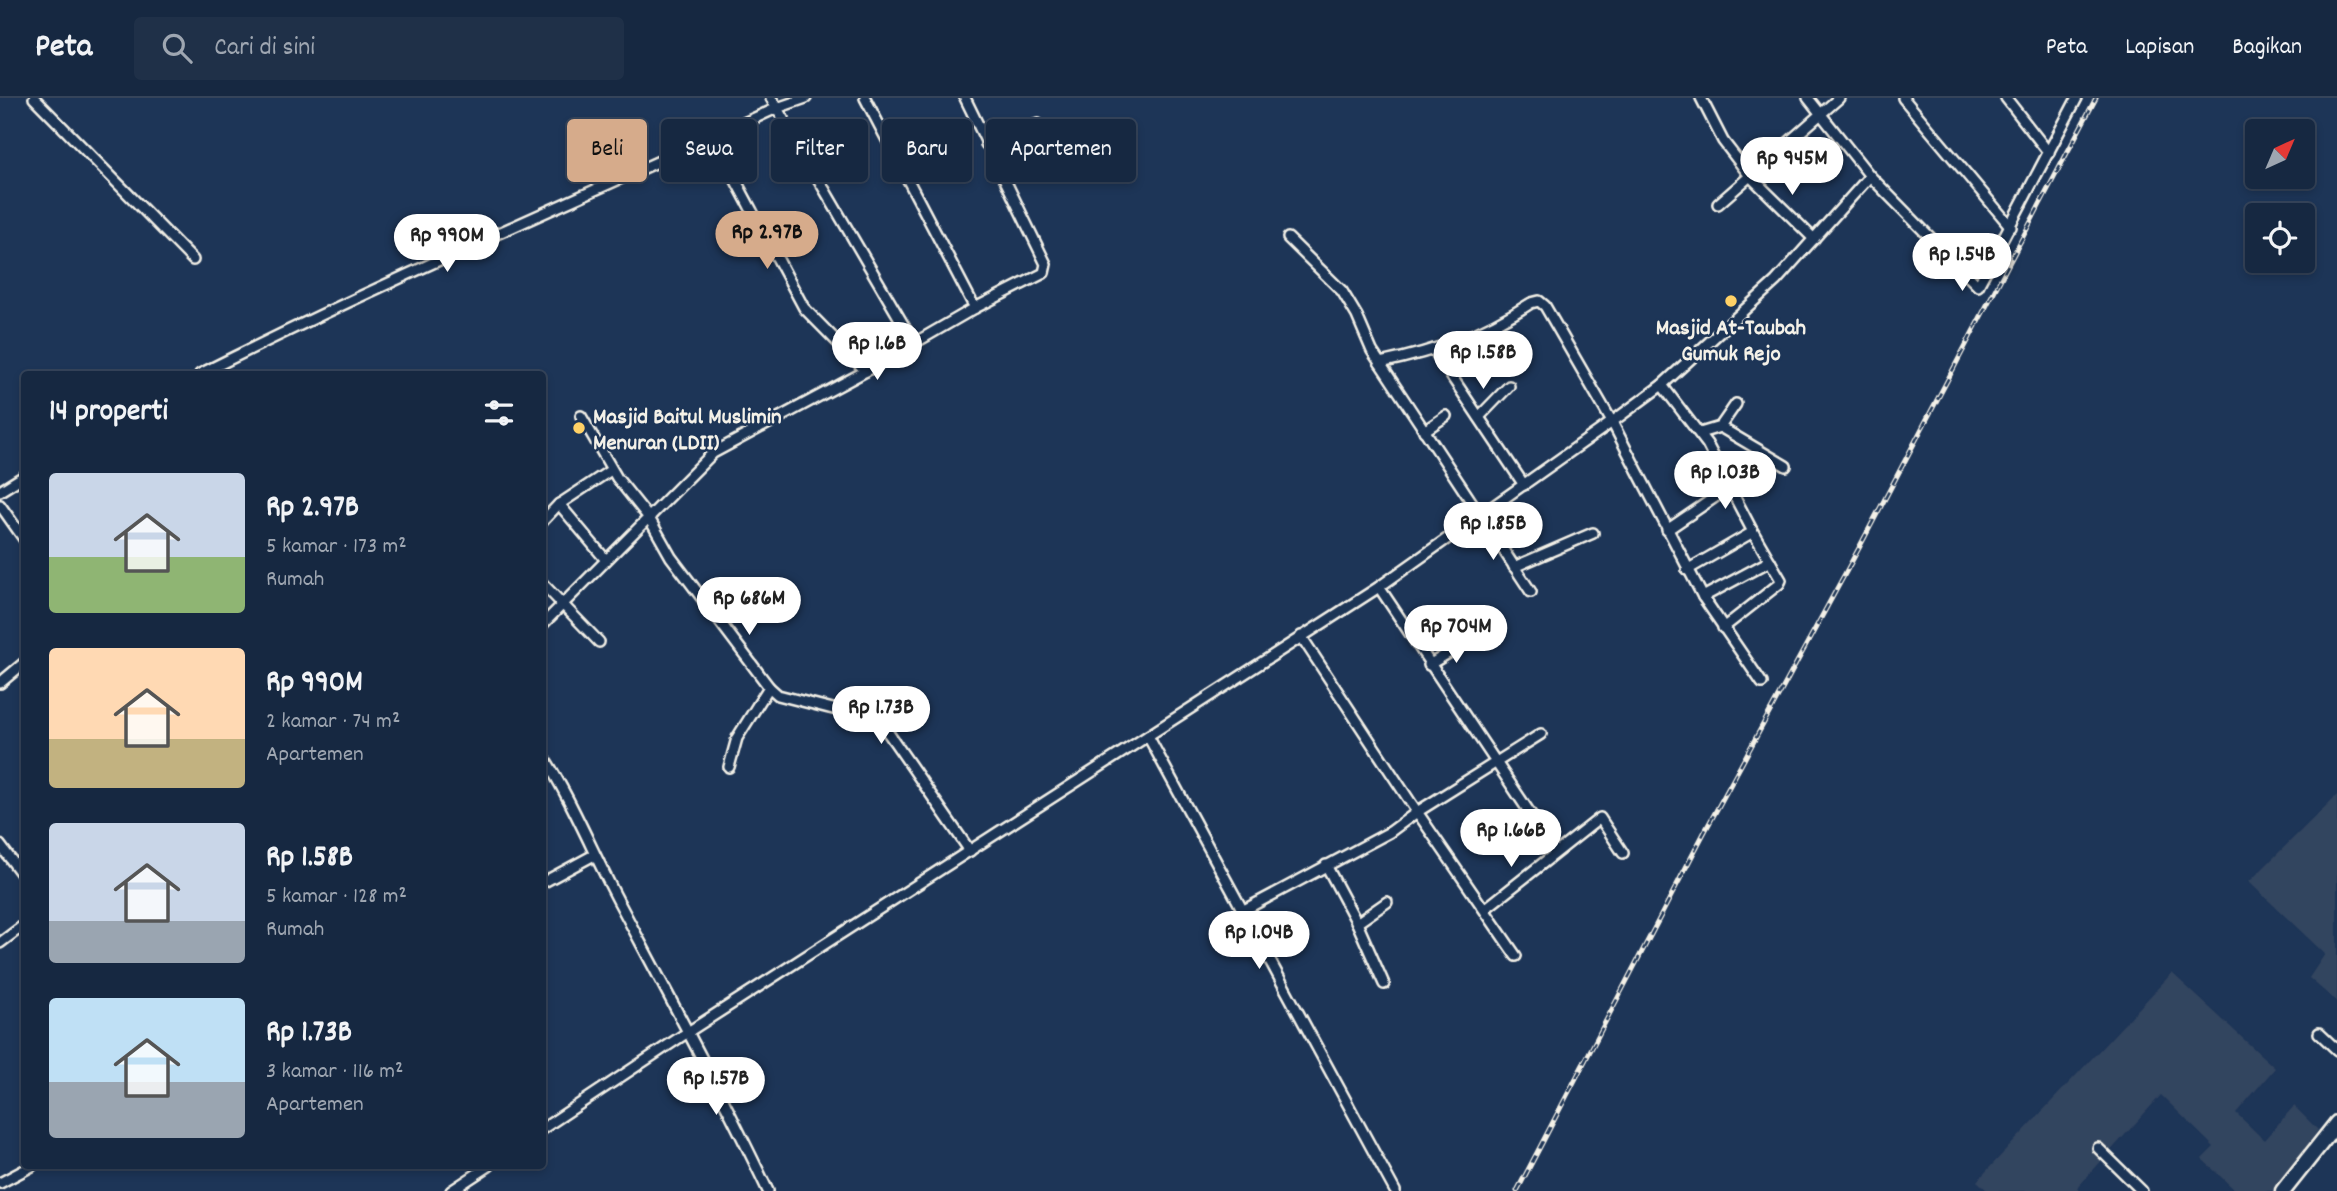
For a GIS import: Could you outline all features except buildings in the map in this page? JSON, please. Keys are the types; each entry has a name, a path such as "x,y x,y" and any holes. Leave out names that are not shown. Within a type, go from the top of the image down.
{"main road":[{"path":"2283,1191 2337,1123"}],"street":[{"path":"34,98 193,260"},
{"path":"771,98 914,343"},
{"path":"754,119 806,98"},
{"path":"865,98 975,308"},
{"path":"965,98 986,145"},
{"path":"1701,98 1723,141 1750,176 1814,239"},
{"path":"1808,98 1870,176 1976,286 1980,285 2077,98"},
{"path":"1718,204 1839,98"},
{"path":"1903,98 2011,227"},
{"path":"2006,98 2049,152"},
{"path":"206,371 345,303 661,161"},
{"path":"546,1126 1378,587 1612,422 1662,385 1776,281 1870,176"},
{"path":"737,182 804,308 866,371"},
{"path":"546,621 713,453 866,371 975,308 1041,275 1046,264 1005,182"},
{"path":"1288,238 1342,291 1357,316 1372,351 1531,592"},
{"path":"1380,363 1434,350 1488,330 1531,303 1539,301 1545,306 1612,422 1687,570 1762,683"},
{"path":"1434,350 1524,485"},
{"path":"1662,385 1700,433 1780,582 1723,628"},
{"path":"1479,417 1509,386"},
{"path":"1700,433 1720,428 1736,404"},
{"path":"581,416 611,470 649,518 679,568 769,687 778,695 880,721 970,851"},
{"path":"1424,431 1446,416"},
{"path":"1720,428 1786,466"},
{"path":"546,518 559,504 611,470"},
{"path":"0,492 21,479"},
{"path":"1667,530 1730,487"},
{"path":"559,504 606,560"},
{"path":"0,505 21,533"},
{"path":"1687,570 1753,532"},
{"path":"1514,567 1592,533"},
{"path":"1703,597 1770,561"},
{"path":"546,587 599,642"},
{"path":"1378,587 1556,852"},
{"path":"1301,636 1516,956"},
{"path":"1429,665 1468,641"},
{"path":"0,683 21,668"},
{"path":"729,767 737,738 769,687"},
{"path":"1244,910 1390,832 1541,734"},
{"path":"1148,736 1395,1191"},
{"path":"546,760 562,786 594,855 738,1127 768,1191"},
{"path":"1485,909 1600,818 1623,853"},
{"path":"0,845 21,873"},
{"path":"546,881 594,855"},
{"path":"1326,865 1357,923 1384,984"},
{"path":"1357,923 1387,902"},
{"path":"0,943 21,927"},
{"path":"2319,1033 2337,1050"},
{"path":"2098,1149 2142,1191"},
{"path":"4,1191 0,1184 27,1169"},
{"path":"450,1191 484,1169"}],"shaded area":[{"path":"2337,795 2337,1002 2309,978 2325,954 2249,882"},
{"path":"2172,973 2275,1068 2236,1113 2264,1140 2294,1106 2318,1130 2274,1191 2236,1191 2202,1159 2214,1147 2161,1095 2077,1188 2079,1191 1988,1191 1977,1181"}],"railway":[{"path":"1517,1191 1704,833 1859,548 2096,98"}],"place":[{"name":"Masjid At-Taubah Gumuk Rejo","path":"1731,301"},
{"name":"Masjid Baitul Muslimin Menuran (LDII)","path":"579,428"}]}
